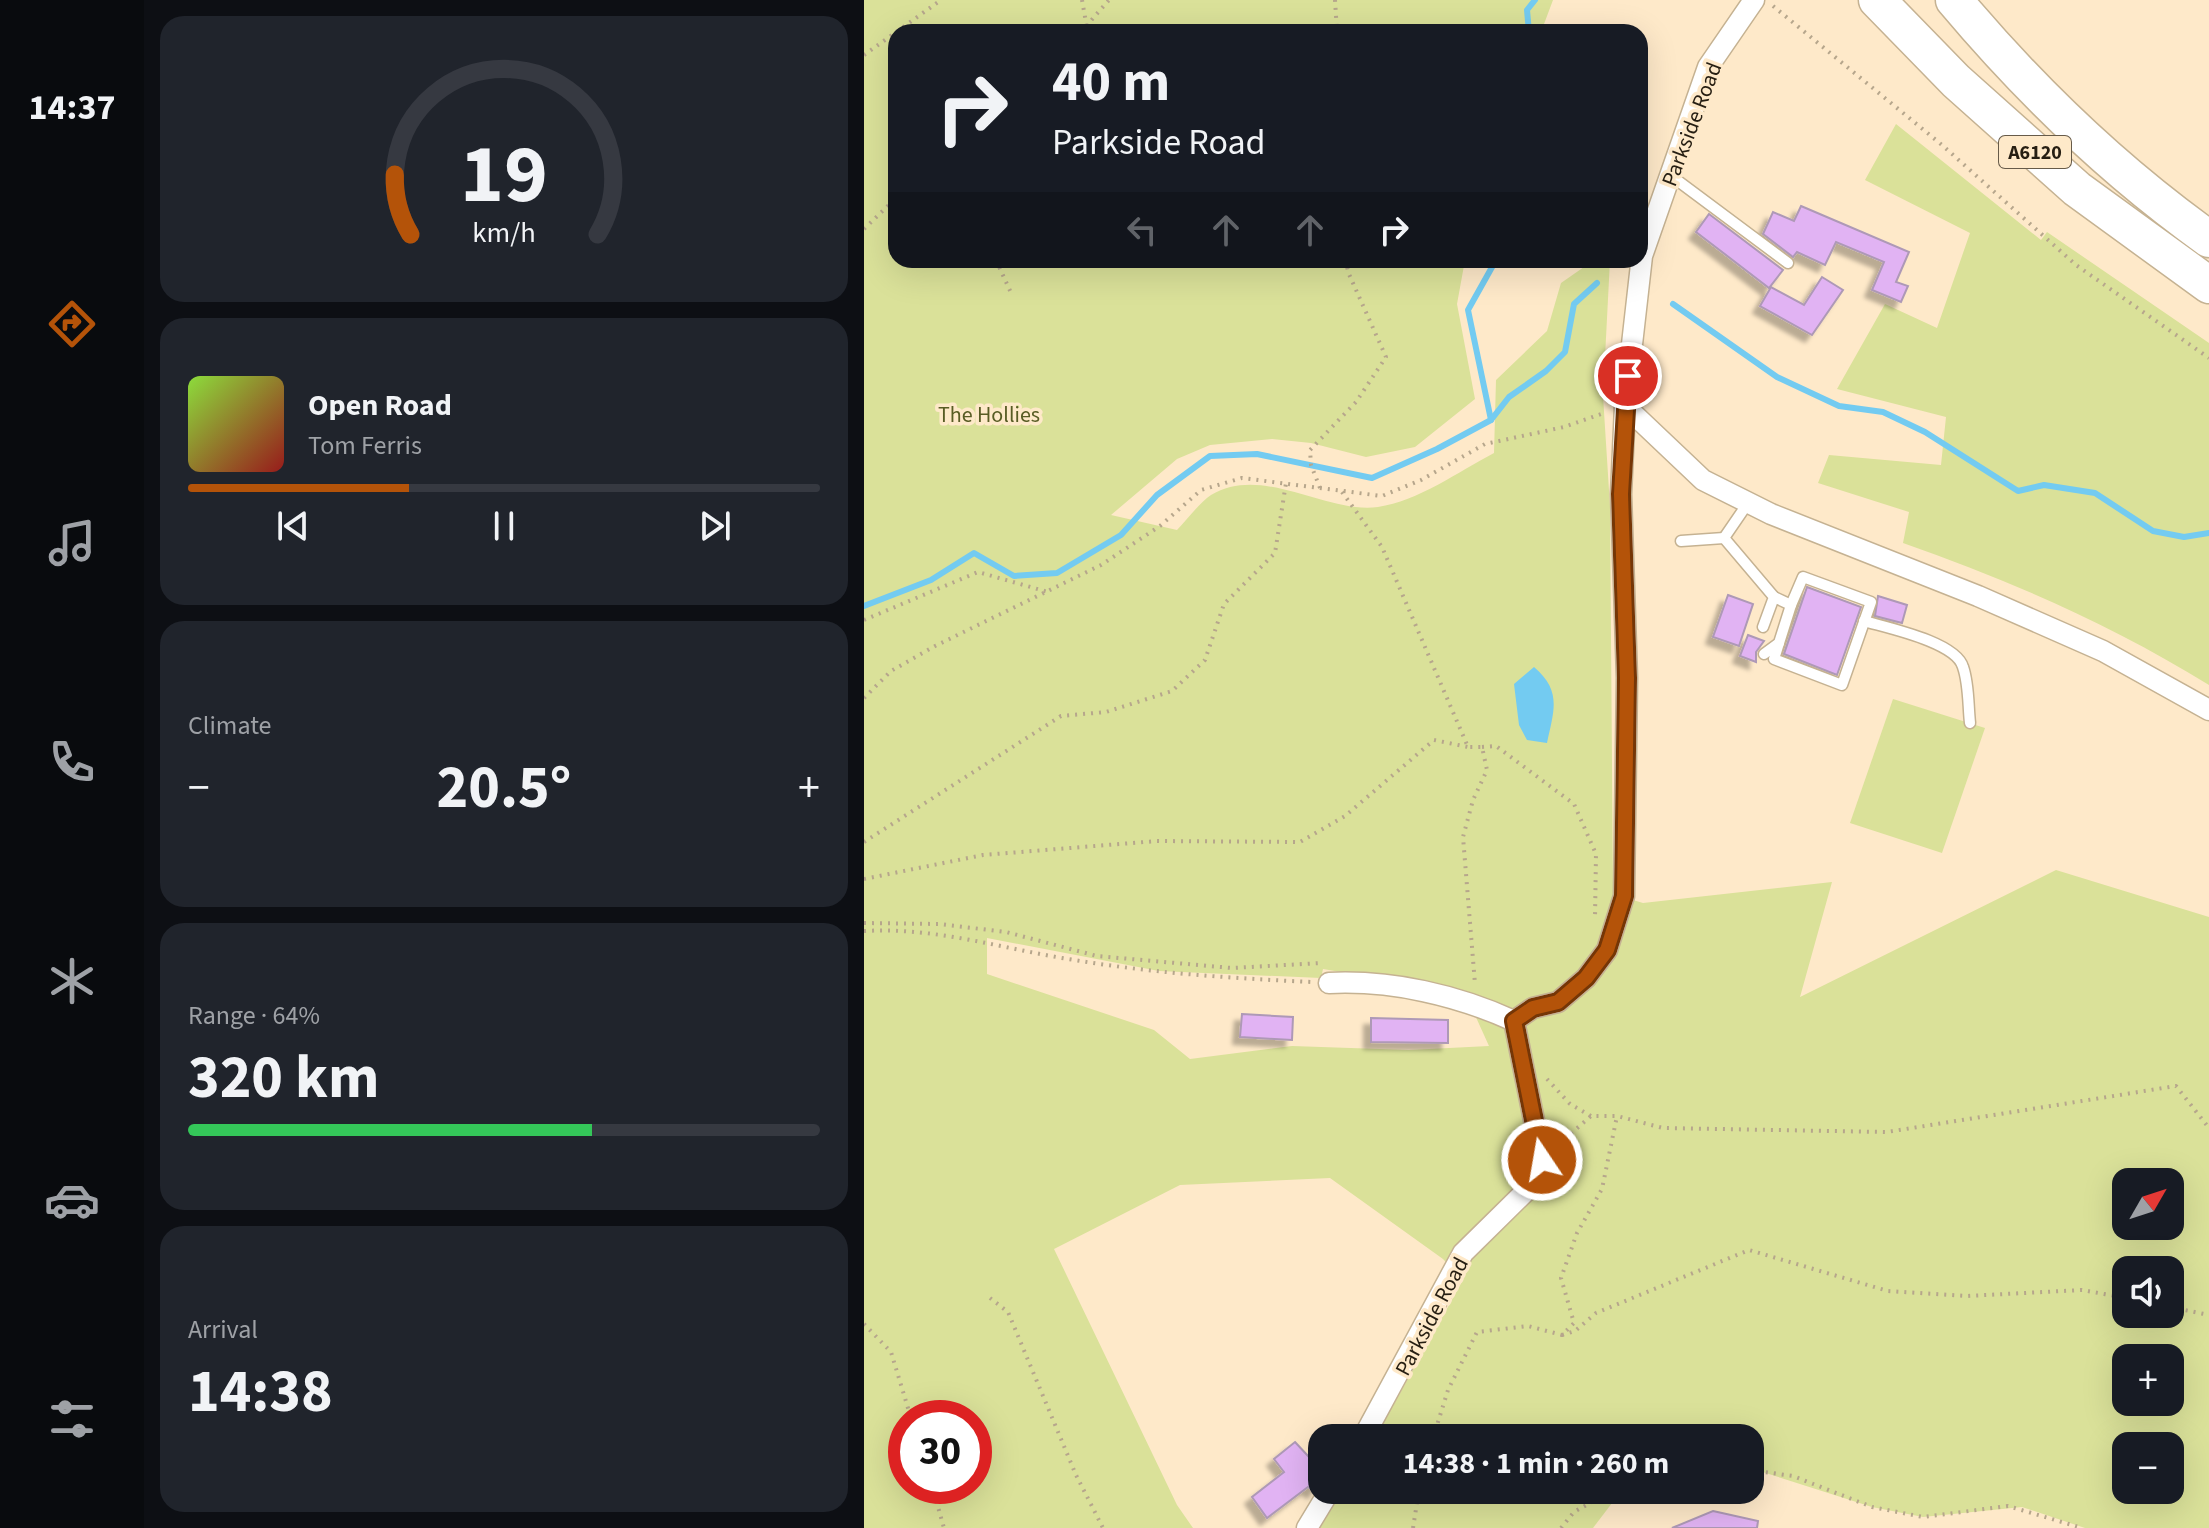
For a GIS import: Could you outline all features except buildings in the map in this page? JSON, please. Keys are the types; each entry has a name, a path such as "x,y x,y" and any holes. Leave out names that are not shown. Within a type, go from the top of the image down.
{"highway":[{"name":"A6120","path":"1877,0 1956,81 2077,189 2209,285"},
{"name":"A6120","path":"1954,0 1987,39 2095,146 2209,239"}],"street":[{"name":"Parkside Road","path":"1648,239 1708,67 1754,0"},
{"name":"Parkside Road","path":"1514,1021 1533,1008 1558,1002 1586,978 1607,950 1624,896 1627,678 1621,494 1625,406 1641,268"},
{"path":"1625,406 1703,480 1748,503 2103,651 2209,710"},
{"path":"1331,974 1359,982 1470,1001 1514,1021 1542,1160"},
{"name":"Parkside Road","path":"1371,1424 1463,1253 1529,1188 1542,1160"},
{"path":"1307,1528 1322,1504"}],"lane":[{"path":"1670,175 1788,263"},
{"path":"1724,538 1748,503"},
{"path":"1681,541 1724,538"},
{"path":"1724,538 1774,597 1791,605"},
{"path":"1803,577 1871,602 1842,685 1774,659 1791,605 1803,577"},
{"path":"1763,627 1774,597"},
{"path":"1864,621 1942,646 1957,654 1963,666 1970,723"},
{"path":"1764,654 1779,643"}],"path":[{"path":"907,24 941,0"},
{"path":"1082,0 1086,24"},
{"path":"1090,24 1109,0"},
{"path":"1335,0 1336,24"},
{"path":"1766,0 1942,145 2076,265 2209,358"},
{"path":"864,55 888,38"},
{"path":"864,229 888,206"},
{"path":"1000,268 1012,295"},
{"path":"1320,489 1311,465 1310,450 1356,402 1386,357 1347,268"},
{"path":"864,698 902,665 1101,565 1160,526 1201,490 1242,478 1382,496 1421,480 1485,444 1564,427 1625,406"},
{"path":"864,842 1061,716 1106,712 1172,691 1205,660 1224,604 1275,553 1286,483"},
{"path":"1342,492 1382,547 1468,747"},
{"path":"864,620 978,572 1048,592"},
{"path":"864,879 1015,853 1157,841 1300,842 1345,816 1434,740 1468,747 1496,746 1574,804 1596,854 1594,926"},
{"path":"1475,984 1463,837 1473,800 1487,770 1482,747"},
{"path":"864,923 939,924 1006,932 1097,956 1232,968 1312,962 1331,974"},
{"path":"864,931 894,929 965,938 1161,974 1331,974"},
{"path":"1462,982 1475,984 1514,1021"},
{"path":"1541,1066 1547,1078 1570,1104 1591,1116 1617,1116 1663,1128 1887,1132 2176,1086 2209,1128"},
{"path":"1542,1160 1591,1116"},
{"path":"1562,1335 1574,1323 1561,1278 1577,1233 1602,1189 1617,1116"},
{"path":"1437,1424 1448,1390 1477,1332 1528,1326 1562,1335 1575,1331 1596,1313 1749,1250 1888,1291 1967,1296 2082,1290 2112,1295"},
{"path":"990,1298 1008,1312 1076,1475 1103,1528"},
{"path":"2184,1310 2209,1315"},
{"path":"864,1324 891,1352 906,1400"},
{"path":"1764,1472 1793,1476 1872,1507 1923,1517 2008,1506 2082,1528"},
{"path":"937,1504 944,1528"},
{"path":"1413,1528 1417,1504"},
{"path":"1561,1528 1574,1512 1588,1504"}],"green space":[{"name":"The Hollies","path":"864,0 1553,0 1544,24 888,24 888,268 1464,268 1457,304 1475,399 1415,447 1366,457 1311,443 1272,439 1210,445 1177,459 1111,515 1177,530 1207,498 1231,487 1273,487 1337,504 1378,507 1408,499 1494,453 1496,380 1547,331 1561,283 1583,268 1610,268 1603,396 1610,506 1613,894 1643,903 1832,882 1800,997 2056,870 2209,917 2209,1528 2085,1528 2022,1507 1923,1517 1872,1507 1764,1472 1764,1424 1383,1424 1463,1280 1443,1259 1330,1178 1180,1185 1054,1249 1177,1505 1193,1528 864,1528","holes":["987,938 1159,971 1321,978 1323,969 1465,993 1489,1046 1409,1050 1292,1046 1190,1059 1154,1030 987,974"]},
{"path":"1896,124 2041,240 2047,232 2209,343 2209,685 2135,643 2060,606 1903,543 1909,512 1818,483 1829,455 1941,465 1946,417 1837,389 1885,304 1937,328 1970,233 1865,180"},
{"path":"1893,699 1985,728 1942,853 1850,823"},
{"path":"1335,1504 1611,1504 1593,1528 1320,1528"}],"water":[{"path":"1534,667 1549,684 1554,702 1547,743 1527,740 1519,725 1514,684"}],"waterway":[{"path":"1528,24 1527,10 1535,0"},
{"path":"1491,420 1468,310 1492,268"},
{"path":"864,606 931,580 974,553 1014,576 1057,573 1121,535 1157,495 1210,456 1257,454 1372,478 1437,449 1491,420 1509,397 1546,371 1565,352 1574,304 1597,283"},
{"path":"1673,304 1777,377 1839,406 1883,412 1925,432 2018,491 2044,485 2095,493 2153,531 2184,537 2209,533"}],"route":[{"path":"1542,1160 1514,1021 1533,1008 1558,1002 1586,978 1607,950 1624,896 1627,678 1621,494 1628,376"}]}
